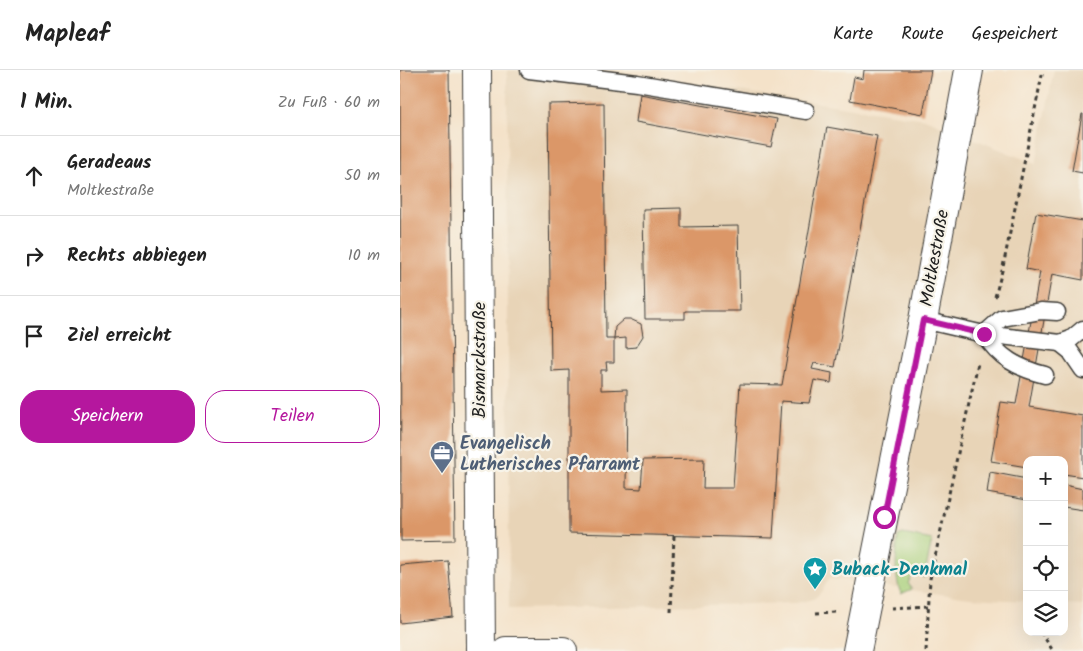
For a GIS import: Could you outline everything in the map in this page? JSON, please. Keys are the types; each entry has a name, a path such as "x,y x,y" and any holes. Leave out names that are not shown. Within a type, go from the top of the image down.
{"main road":[{"name":"Bismarckstraße","path":"477,70 481,651"},
{"name":"Moltkestraße","path":"858,651 923,320 968,70"},
{"path":"506,651 563,651"}],"lane":[{"path":"529,70 637,83 806,111"},
{"path":"984,334 1002,318 1041,311 1057,312"},
{"path":"923,320 984,334 1060,343 1071,339 1083,329"},
{"path":"984,334 992,346 1005,359 1018,366 1045,375"},
{"path":"1060,343 1070,351 1083,370"}],"path":[{"path":"671,612 674,536"},
{"path":"926,651 929,606"},
{"path":"1044,636 1054,651"}],"shaded area":[{"path":"507,70 601,70 925,119 1036,164 1054,70 1083,70 1083,605 1068,604 1068,456 1023,456 1023,601 970,598 829,579 822,591 814,599 796,603 509,609"}],"green space":[{"path":"903,534 932,540 924,578 914,572 908,583 912,589 901,594 896,573 896,558 898,536"}],"building":[{"path":"400,70 449,70 455,540 401,541"},
{"path":"864,70 931,70 923,114 850,100 854,77 863,79"},
{"path":"640,94 777,119 771,147 636,122"},
{"path":"604,103 606,339 614,339 614,362 606,362 607,370 601,370 601,390 627,389 626,488 641,489 643,460 704,459 703,488 733,488 740,384 782,385 827,127 877,136 835,367 814,363 812,369 832,373 831,383 814,380 809,403 781,401 773,538 569,533 569,370 551,371 548,104"},
{"path":"1083,114 1083,173 1072,171"},
{"path":"681,208 681,227 738,226 740,311 685,311 685,319 645,319 643,209"},
{"path":"1036,213 1083,221 1083,280 1052,274 1029,407 1083,416 1083,477 1068,475 1068,456 1023,456 1023,466 991,461 1001,402 1016,404 1040,272 1026,269"},
{"path":"624,319 630,319 641,324 643,336 636,347 626,348 626,338 614,339 615,327"},
{"path":"990,472 1023,478 1023,499 987,493"},
{"path":"1068,486 1083,489 1083,510 1068,508"},
{"path":"448,561 453,617 400,623 400,565"}],"place":[{"name":"Evangelisch Lutherisches Pfarramt","path":"442,474"},
{"name":"Buback-Denkmal","path":"815,590"}],"route":[{"path":"884,517 923,320 984,334"}]}
